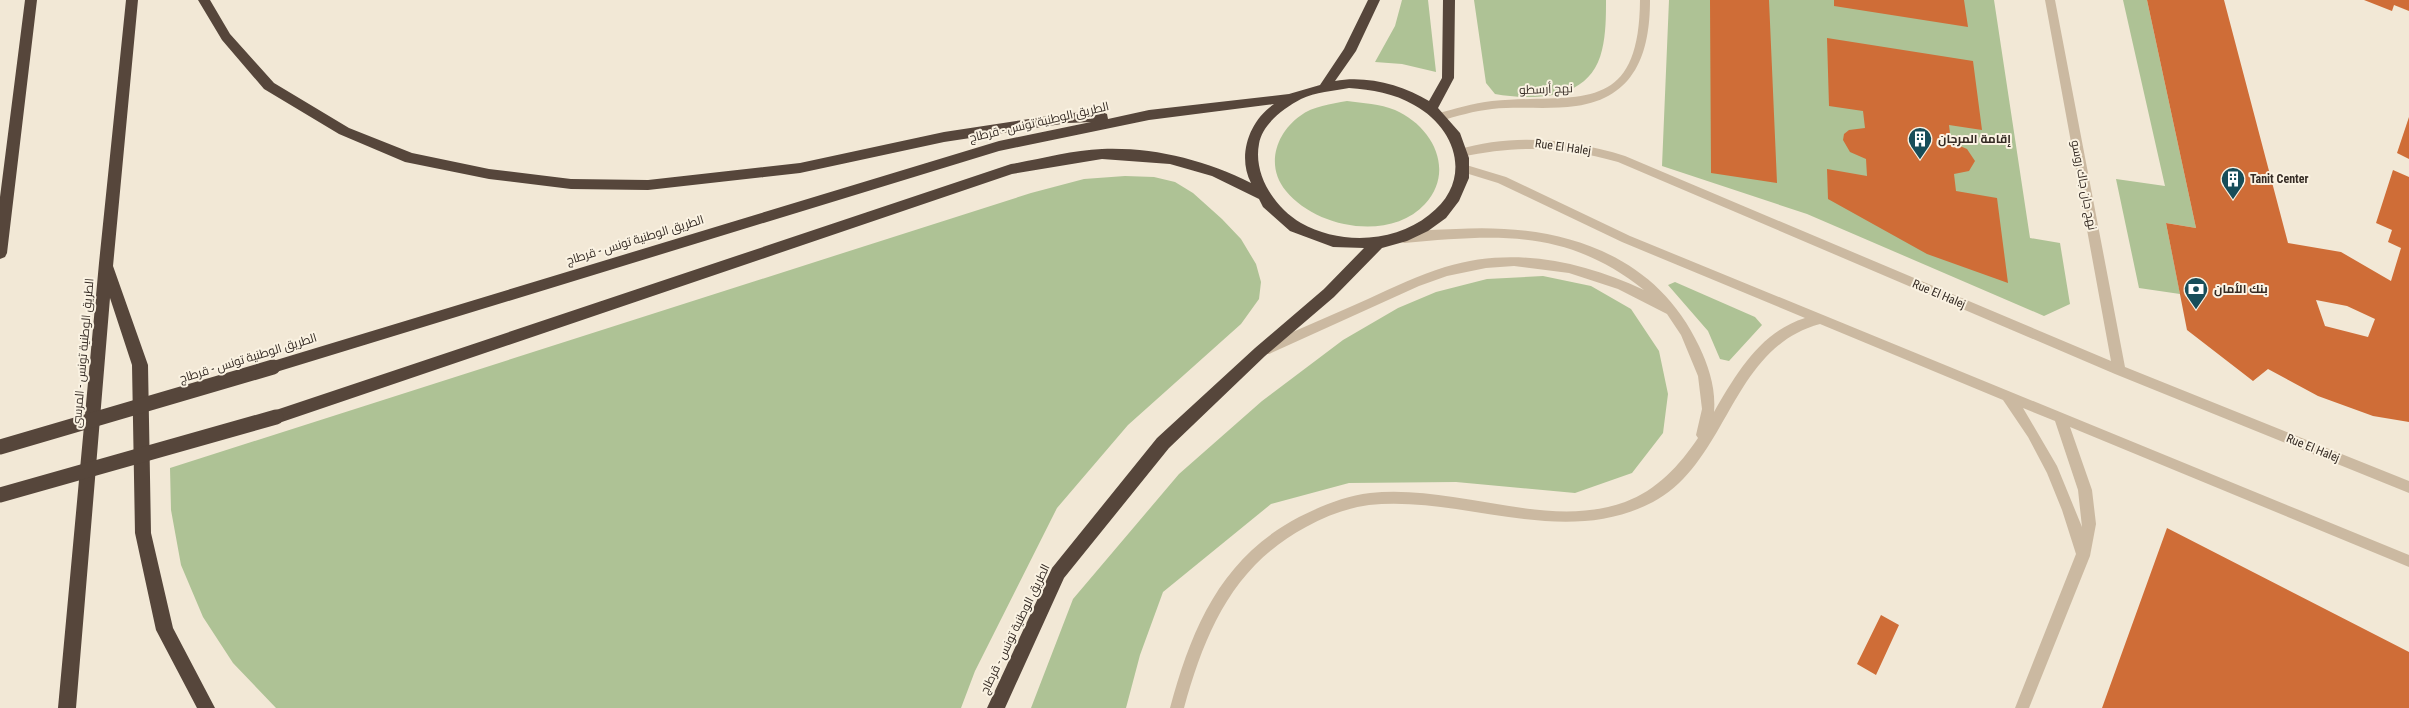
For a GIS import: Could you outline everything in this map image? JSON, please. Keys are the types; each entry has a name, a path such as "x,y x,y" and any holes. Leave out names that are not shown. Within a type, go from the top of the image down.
{"highway":[{"path":"0,253 31,0"},
{"name":"الطريق الوطنية تونس - المرسى","path":"67,708 106,263 132,0"},
{"path":"204,0 226,37 268,86 344,131 410,158 507,176 571,184 648,185 800,168 944,137 1068,118 1148,115"},
{"path":"1326,85 1350,51 1374,0"},
{"path":"1435,113 1448,78 1450,0"},
{"name":"الطريق الوطنية تونس - قرطاج","path":"0,448 999,146 1148,115 1287,98 1326,85 1349,83 1378,86 1413,98 1435,113 1453,134 1461,153 1463,168 1459,189 1448,209 1429,226 1404,238 1378,243 1343,242 1309,233 1280,216 1260,194 1250,168 1252,141 1264,117 1287,98"},
{"path":"0,495 276,417 1012,169 1102,154 1170,159 1216,172 1260,194"},
{"name":"الطريق الوطنية تونس - قرطاج","path":"996,708 1058,573 1163,443 1260,352 1330,294 1378,243"},
{"path":"106,263 140,365 143,533 165,630 206,708"}],"street":[{"name":"نهج أرسطو","path":"1435,113 1491,106 1579,102 1612,91 1628,75 1641,50 1646,23 1645,0"},
{"name":"نهج جان جاك روسو","path":"2050,0 2119,370"},
{"name":"Rue El Halej","path":"1461,153 1493,145 1525,142 1573,146 1620,159 2119,370 2409,487"},
{"path":"1463,168 1502,180 1626,239 2409,561"},
{"path":"1404,238 1493,232 1526,234 1559,240 1591,251 1622,267 1649,286 1672,311 1692,341 1704,374 1708,408 1702,442"},
{"path":"1260,352 1426,277 1459,268 1494,263 1531,262 1568,267 1595,274 1640,291 1672,311"},
{"path":"1177,708 1186,671 1205,624 1229,582 1257,551 1290,526 1328,509 1368,499 1410,498 1557,518 1590,517 1621,509 1650,498 1673,481 1690,463 1759,354 1791,328 1821,319"},
{"path":"2008,396 2030,427 2066,497 2083,556"},
{"path":"2022,708 2083,556 2089,524 2085,490 2060,418"}],"green space":[{"path":"1402,0 1428,0 1436,72 1402,64 1375,62 1395,26"},
{"path":"1474,0 1606,0 1604,38 1596,67 1586,79 1574,88 1559,93 1527,97 1495,94 1486,83"},
{"path":"1669,0 1994,0 2030,238 2060,243 2070,304 2044,316 1807,214 1662,166"},
{"path":"2123,0 2147,0 2196,228 2166,223 2180,294 2139,288 2116,179 2165,186"},
{"path":"1347,101 1377,105 1395,110 1408,117 1429,138 1439,164 1439,177 1434,191 1425,204 1410,216 1393,223 1374,226 1354,226 1334,221 1315,214 1299,204 1286,191 1280,181 1276,171 1276,150 1285,131 1300,116 1311,110"},
{"path":"1125,176 1154,177 1175,182 1193,193 1222,219 1241,239 1256,264 1261,282 1259,299 1241,324 1128,425 1057,508 975,671 961,708 276,708 233,663 203,617 181,565 171,510 170,468 1031,193 1084,179"},
{"path":"1543,276 1591,286 1631,309 1659,351 1668,394 1663,433 1632,473 1575,493 1456,482 1349,483 1271,504 1163,592 1140,655 1126,708 1031,708 1073,599 1179,474 1262,401 1343,340 1398,308 1436,292 1487,279"},
{"path":"1675,282 1755,317 1762,325 1729,361 1720,359 1708,331 1668,285"}],"building":[{"path":"1710,0 1769,0 1777,183 1711,173"},
{"path":"1834,0 1964,0 1968,27 1834,6"},
{"name":"Tanit Center","path":"2147,0 2224,0 2288,243 2341,252 2391,281 2401,248 2388,242 2392,230 2376,223 2393,170 2409,177 2409,422 2373,416 2318,396 2268,369 2253,381 2187,330 2166,223 2196,228","holes":["2316,300 2347,306 2375,319 2368,337 2325,326"]},
{"path":"2364,0 2409,0 2409,11 2394,5 2392,11"},
{"name":"إقامة المرجان","path":"1827,38 1973,61 1982,130 1949,125 1951,142 1967,149 1975,161 1969,171 1954,174 1956,191 1997,198 2008,283 1927,254 1828,199 1827,169 1867,176 1866,159 1850,152 1843,140 1844,134 1849,130 1865,128 1863,111 1829,106"},
{"path":"2409,117 2409,159 2397,153"},
{"path":"2167,528 2409,652 2409,708 2102,708"},
{"path":"1881,615 1899,625 1876,675 1857,664"}],"place":[{"name":"إقامة المرجان","path":"1920,160"},
{"name":"Tanit Center","path":"2233,200"},
{"name":"بنك الأمان","path":"2196,310"}]}
